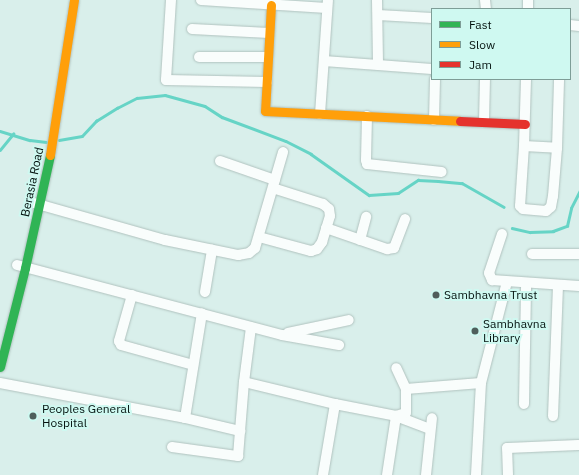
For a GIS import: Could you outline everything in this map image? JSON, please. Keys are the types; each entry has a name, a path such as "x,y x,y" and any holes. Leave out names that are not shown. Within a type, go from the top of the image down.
{"main road":[{"name":"Berasia Road","path":"52,120 65,0"},
{"name":"Berasia Road","path":"0,367 47,150 74,0"},
{"path":"271,5 265,111 524,124"},
{"name":"Berasia Road","path":"0,332 21,267"}],"street":[{"path":"171,0 166,80 267,82"},
{"path":"201,0 271,5 327,4 320,114"},
{"path":"377,0 378,66"},
{"path":"378,15 431,18"},
{"path":"192,29 269,33"},
{"path":"199,57 268,57"},
{"path":"324,61 431,69"},
{"path":"434,120 435,80"},
{"path":"484,122 485,80"},
{"path":"526,80 520,206 523,209 546,211 551,207 557,148 559,80"},
{"path":"367,116 367,164 442,172"},
{"path":"524,146 557,148"},
{"path":"36,204 165,240 238,255 249,253 256,248 283,152"},
{"path":"220,161 323,204 329,209 330,216 322,242 317,249 311,251 259,237"},
{"path":"360,240 366,217"},
{"path":"326,228 387,249 394,248 405,219"},
{"path":"502,234 489,274 492,280 526,284 579,286"},
{"path":"205,292 212,250"},
{"path":"532,254 579,254"},
{"path":"21,267 282,335 339,345"},
{"path":"476,475 481,383 507,282"},
{"path":"524,404 526,284"},
{"path":"553,416 558,285"},
{"path":"132,295 119,341 121,346 193,364"},
{"path":"185,418 202,313"},
{"path":"282,335 349,320"},
{"path":"172,447 238,456 244,382 251,327"},
{"path":"396,368 406,389 406,413 396,416"},
{"path":"0,383 26,382 240,431"},
{"path":"244,382 335,404 396,416 430,429"},
{"path":"406,389 481,383"},
{"path":"323,475 335,404"},
{"path":"387,475 396,416"},
{"path":"426,475 432,418"},
{"path":"508,475 507,448 579,445"}],"waterway":[{"path":"59,140 82,136 96,121 137,98 165,95 205,106 222,117 286,141 311,154 369,195 398,193 418,180 462,183 504,207"},
{"path":"0,131 30,140 46,142"},
{"path":"0,150 13,134"},
{"path":"512,228 530,232 553,231 567,226 571,208 579,192"}],"traffic: fast":[{"path":"0,367 25,268 50,155"}],"traffic: slow":[{"path":"50,155 74,0"},
{"path":"271,5 265,111 460,121"}],"traffic: jam":[{"path":"460,121 525,124"}],"place":[{"name":"Sambhavna Trust","path":"436,295"},
{"name":"Sambhavna Library","path":"475,331"},
{"name":"Peoples General Hospital","path":"33,416"}]}
